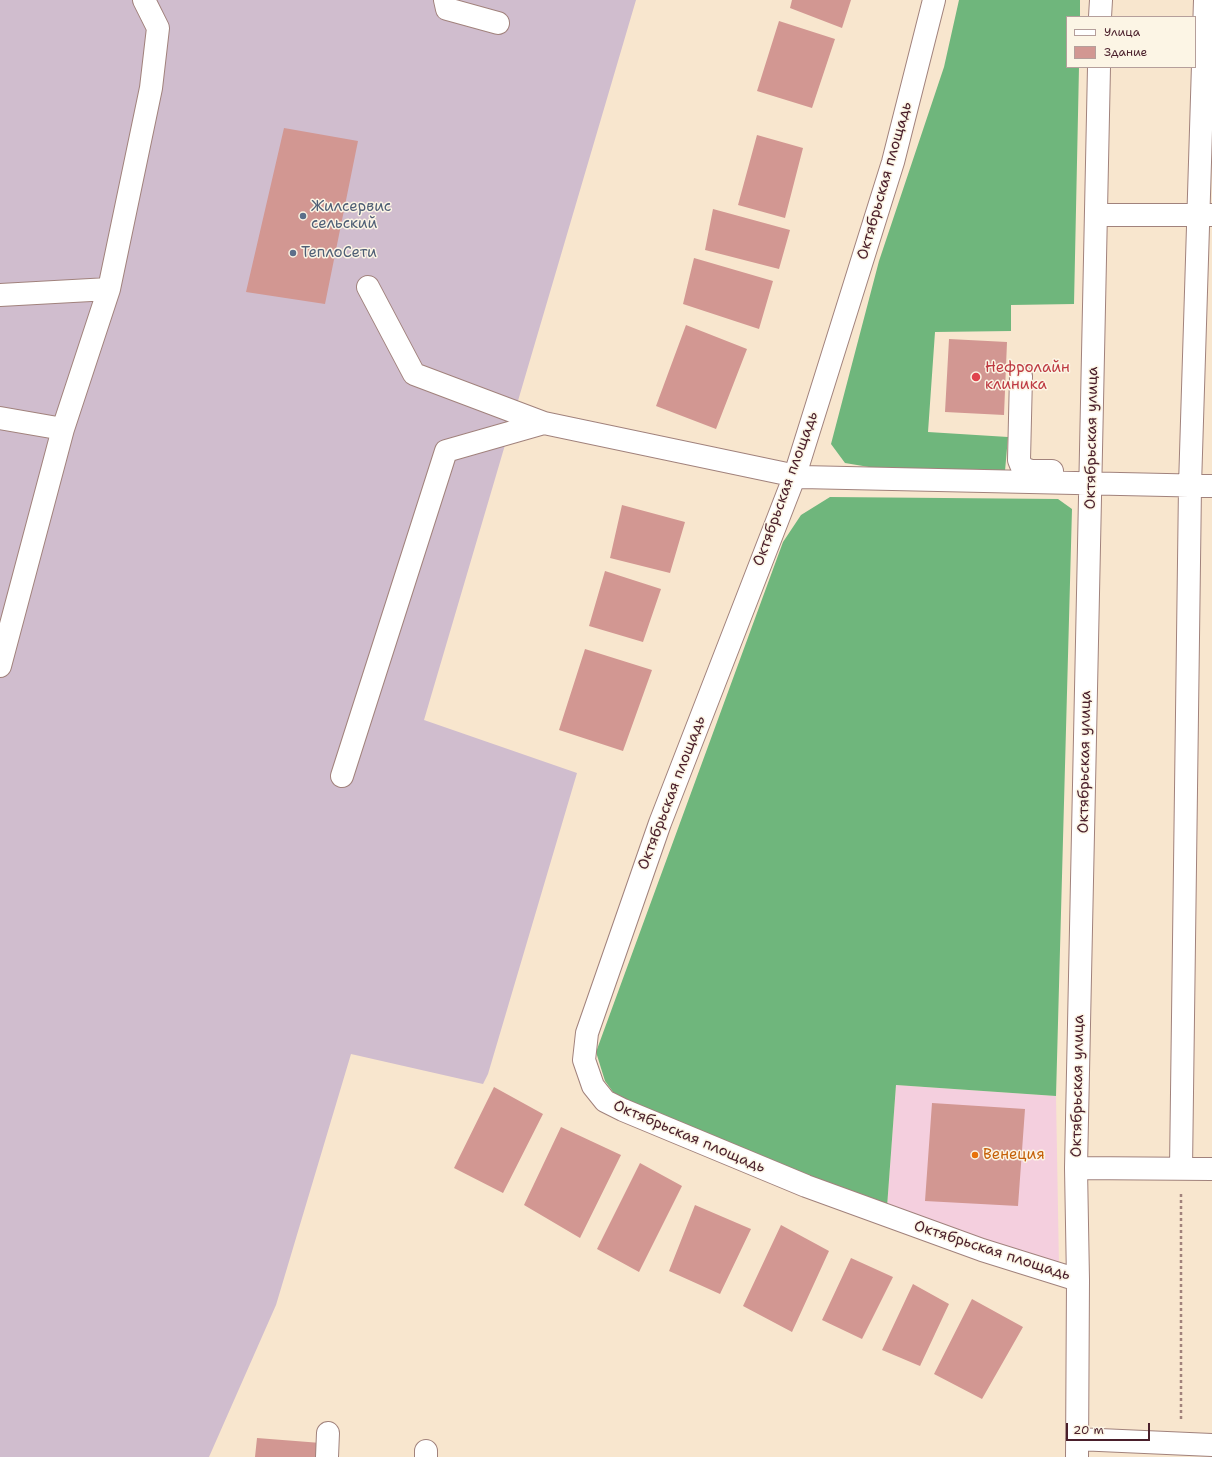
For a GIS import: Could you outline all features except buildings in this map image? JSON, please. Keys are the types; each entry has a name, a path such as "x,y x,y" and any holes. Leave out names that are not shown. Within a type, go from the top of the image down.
{"street":[{"path":"0,666 63,429 109,289 151,88 158,28 144,0"},
{"path":"445,0 447,9 498,23"},
{"name":"Октябрьская площадь","path":"934,0 893,162 794,475 660,823 587,1033 584,1060 593,1086 605,1101 623,1110 806,1186 982,1250 1078,1280"},
{"path":"1100,16 1101,0"},
{"path":"1181,1168 1190,486 1205,215 1205,0"},
{"name":"Октябрьская улица","path":"1077,1448 1078,1280 1076,1168 1099,68"},
{"path":"1096,215 1205,215"},
{"path":"368,287 414,374 544,423 802,477 1091,478"},
{"path":"0,295 109,289"},
{"path":"1021,376 1019,454 1021,465 1026,469 1031,471 1091,478 1190,486 1212,486"},
{"path":"0,418 63,429"},
{"path":"342,776 446,451 544,423"},
{"path":"1076,1168 1212,1169"},
{"path":"327,1457 328,1433"},
{"path":"1077,1448 1181,1444 1212,1445"}],"path":[{"path":"1181,1168 1181,1444"}],"shaded area":[{"path":"0,0 636,0 424,720 577,773 488,1074 483,1084 351,1054 276,1305 209,1457 0,1457"},
{"path":"896,1085 1056,1096 1059,1266 887,1207"}],"green space":[{"path":"959,0 1080,0 1080,16 1066,16 1066,68 1079,68 1074,304 1011,305 1011,331 935,332 928,432 1008,437 1005,471 869,467 845,463 831,444 879,261 944,67"},
{"path":"830,497 1058,499 1072,509 1056,1096 896,1085 887,1207 619,1100 605,1081 596,1052 783,542 801,515"}],"place":[{"name":"Жилсервис сельский","path":"303,216"},
{"name":"ТеплоСети","path":"293,253"},
{"name":"Нефролайн клиника","path":"976,377"},
{"name":"Венеция","path":"975,1155"}]}
